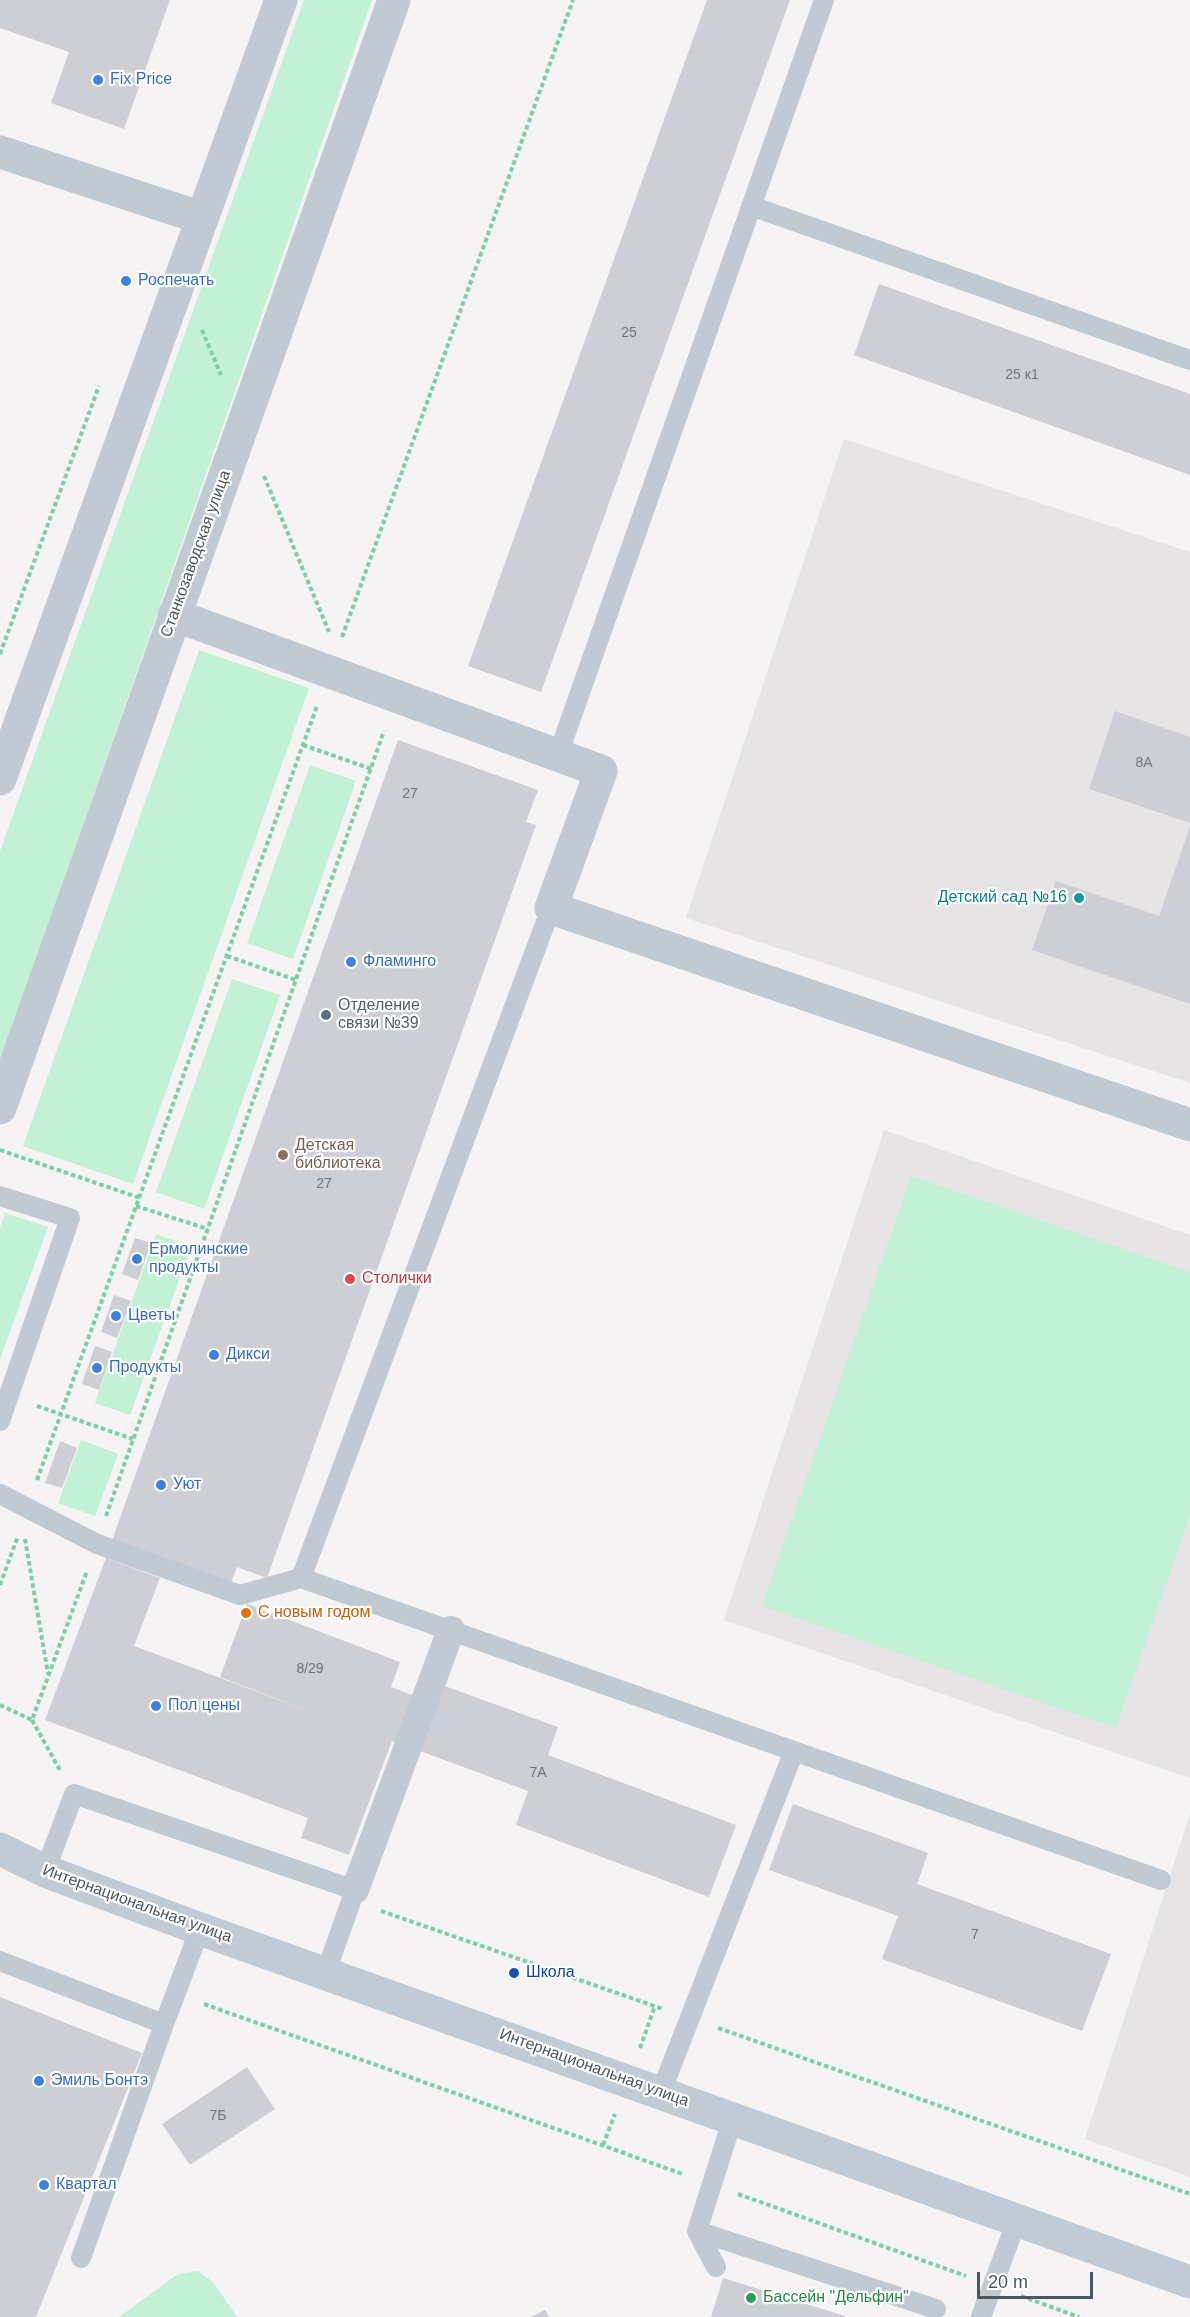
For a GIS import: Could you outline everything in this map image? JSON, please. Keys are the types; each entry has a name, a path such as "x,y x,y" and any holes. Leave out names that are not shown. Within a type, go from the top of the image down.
{"main road":[{"name":"Интернациональная улица","path":"0,1849 45,1871 200,1929 326,1972 1190,2282"}],"street":[{"path":"0,778 281,0"},
{"name":"Станкозаводская улица","path":"0,1108 394,0"},
{"path":"0,152 202,218"},
{"path":"174,615 601,771 551,908 1190,1125"},
{"path":"354,1895 451,1630"},
{"path":"0,1855 45,1871"}],"lane":[{"path":"558,755 824,0"},
{"path":"751,206 1190,360"},
{"path":"302,1578 551,908"},
{"path":"0,1196 70,1218 0,1421"},
{"path":"0,1494 25,1516 240,1595 302,1578 1161,1880"},
{"path":"661,2092 794,1751"},
{"path":"45,1871 74,1794 354,1895 326,1972"},
{"path":"81,2258 200,1929"},
{"path":"0,1961 164,2024"},
{"path":"716,2267 697,2231 733,2118"},
{"path":"981,2317 1017,2220"},
{"path":"697,2231 936,2309"}],"path":[{"path":"0,1585 573,0"},
{"path":"0,654 103,377"},
{"path":"113,1495 379,745"},
{"path":"303,746 371,769"},
{"path":"227,956 296,980"},
{"path":"0,1150 140,1198"},
{"path":"136,1206 208,1229"},
{"path":"62,1413 133,1439"},
{"path":"25,1516 48,1676"},
{"path":"32,1720 96,1544"},
{"path":"0,1705 32,1720 74,1794"},
{"path":"354,1895 690,2018 1190,2194"},
{"path":"176,1994 1079,2317"}],"shaded area":[{"path":"844,439 1190,552 1190,1083 686,918"},
{"path":"884,1130 1190,1235 1190,1778 724,1620"},
{"path":"1190,1814 1190,2177 1085,2139"}],"green space":[{"path":"304,0 372,0 0,1062 0,851"},
{"path":"199,650 309,688 133,1184 23,1146"},
{"path":"310,765 356,781 293,959 247,943"},
{"path":"232,979 280,995 204,1209 156,1192"},
{"path":"911,1176 1190,1272 1190,1515 1116,1728 762,1606"},
{"path":"5,1213 48,1227 0,1359 0,1228"},
{"path":"156,1234 191,1247 130,1415 95,1403"},
{"path":"81,1440 118,1454 95,1516 58,1503"},
{"path":"198,2271 213,2282 237,2317 119,2317 178,2274"}],"building":[{"path":"0,0 170,0 124,129 51,103 69,52 0,28"},
{"path":"707,0 790,0 541,692 468,666"},
{"path":"879,284 1190,394 1190,475 854,355"},
{"path":"1115,711 1190,737 1190,823 1089,789"},
{"path":"398,740 538,790 526,822 536,825 267,1578 237,1567 230,1585 111,1543"},
{"name":"Детский сад №16","path":"1190,827 1190,1004 1032,950 1056,881 1159,916"},
{"name":"Ермолинские продукты","path":"135,1238 151,1243 138,1280 122,1274"},
{"name":"Цветы","path":"114,1295 131,1301 117,1338 101,1332"},
{"name":"Продукты","path":"95,1346 112,1352 99,1390 82,1384"},
{"path":"60,1441 77,1448 62,1488 45,1483"},
{"path":"106,1558 160,1578 134,1646 320,1715 220,1677 247,1604 400,1662 391,1687 420,1698 403,1745 392,1741 349,1855 301,1838 308,1818 45,1720"},
{"path":"428,1680 558,1727 548,1755 736,1825 709,1897 516,1825 528,1791 404,1745"},
{"path":"793,1804 928,1853 917,1884 1111,1954 1082,2031 882,1959 898,1916 769,1870"},
{"name":"Квартал","path":"0,1997 142,2053 36,2317 0,2317"},
{"path":"247,2067 275,2109 190,2165 162,2124"},
{"name":"Бассейн \"Дельфин\"","path":"723,2278 845,2316 845,2317 711,2317"},
{"path":"545,2310 549,2317 531,2317"}],"place":[{"name":"Fix Price","path":"98,80"},
{"name":"Роспечать","path":"126,281"},
{"name":"Детский сад №16","path":"1079,898"},
{"name":"Фламинго","path":"351,962"},
{"name":"Отделение связи №39","path":"326,1015"},
{"name":"Детская библиотека","path":"283,1155"},
{"name":"Ермолинские продукты","path":"137,1259"},
{"name":"Столички","path":"350,1279"},
{"name":"Цветы","path":"116,1316"},
{"name":"Дикси","path":"214,1355"},
{"name":"Продукты","path":"97,1368"},
{"name":"Уют","path":"161,1485"},
{"name":"С новым годом","path":"246,1613"},
{"name":"Пол цены","path":"156,1706"},
{"name":"Школа","path":"514,1973"},
{"name":"Эмиль Бонтэ","path":"39,2081"},
{"name":"Квартал","path":"44,2185"},
{"name":"Бассейн \"Дельфин\"","path":"751,2298"}]}
